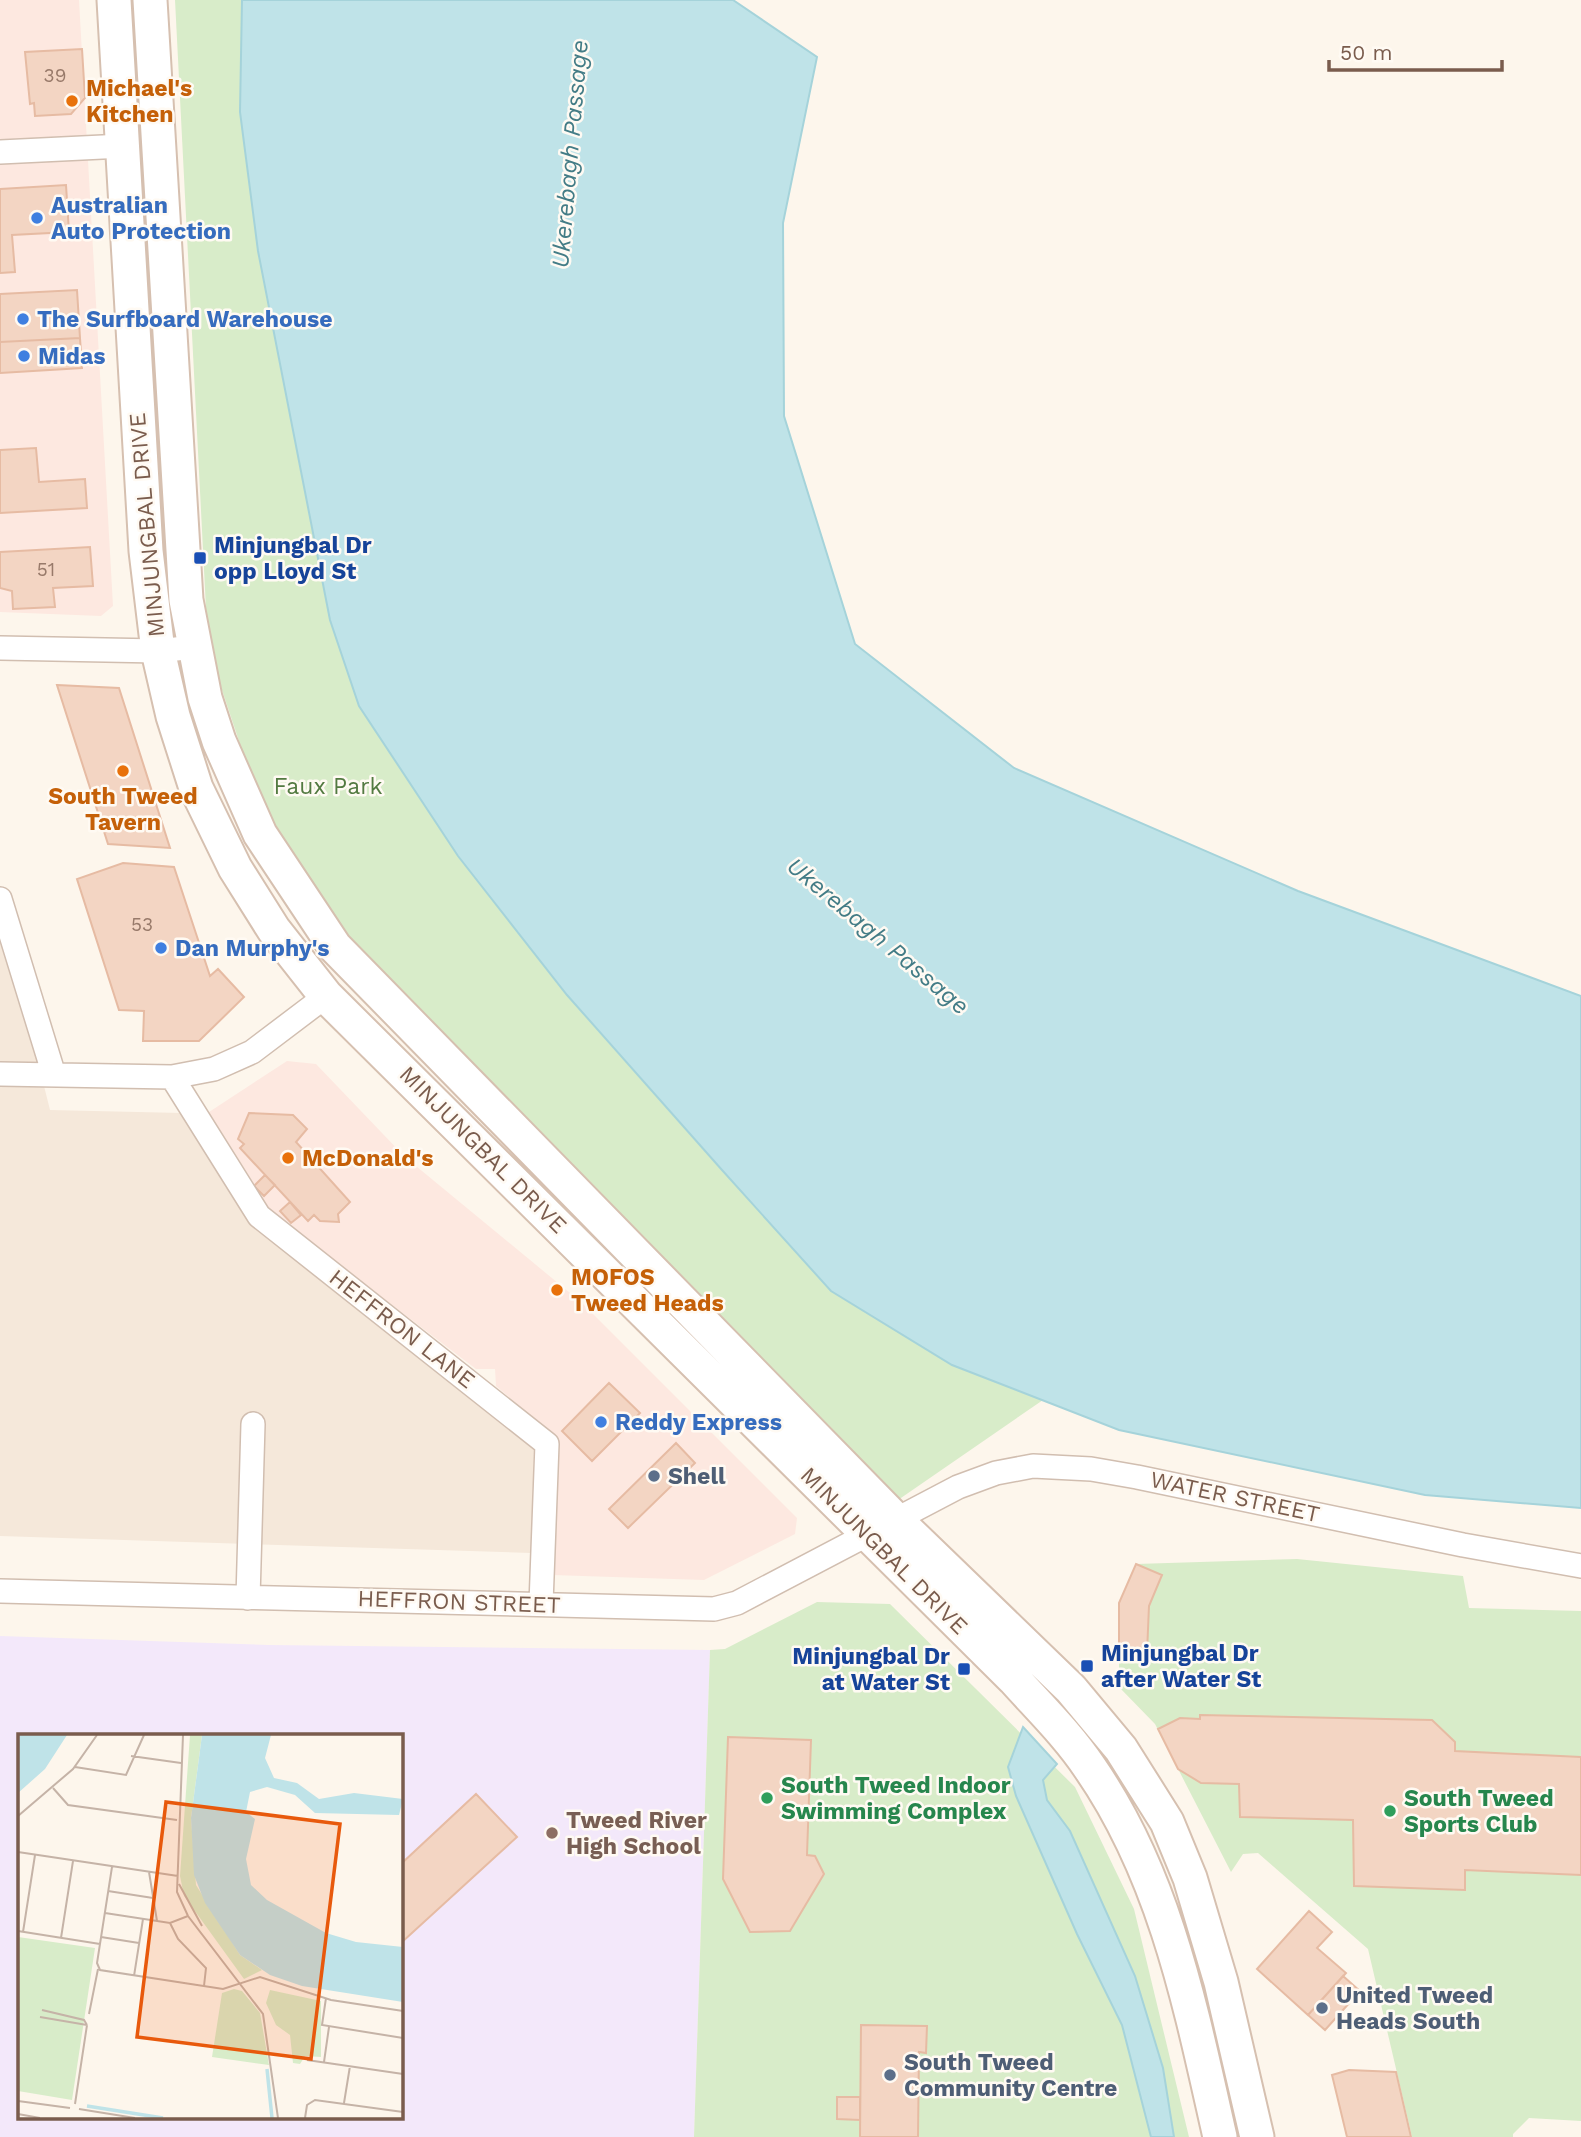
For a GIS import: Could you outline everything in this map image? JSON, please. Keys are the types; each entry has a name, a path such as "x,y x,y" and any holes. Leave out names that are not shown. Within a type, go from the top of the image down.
{"main road":[{"name":"MINJUNGBAL DRIVE","path":"114,0 146,551 158,651 173,716 196,788 235,867 274,930 326,996 635,1300 882,1528 1071,1689 1121,1749 1167,1822 1197,1900 1221,1982 1257,2137"},
{"name":"MINJUNGBAL DRIVE","path":"150,0 181,541 194,647 205,698 219,741 260,834 335,947 882,1528 1068,1738 1107,1792 1140,1854 1167,1923 1189,2001 1220,2137"}],"street":[{"path":"0,152 123,146"},
{"path":"0,648 158,651 194,647"},
{"path":"0,899 54,1075"},
{"path":"0,1074 173,1077 214,1069 252,1052 326,996"},
{"name":"HEFFRON LANE","path":"173,1077 259,1216 547,1444 541,1604"},
{"path":"248,1598 253,1423"},
{"name":"WATER STREET","path":"882,1528 958,1488 996,1473 1033,1466 1072,1468 1137,1477 1463,1545 1581,1566"},
{"name":"HEFFRON STREET","path":"0,1591 695,1610 728,1607 882,1528"}],"shaded area":[{"path":"0,0 79,0 113,606 101,616 0,612"},
{"path":"0,933 29,1026 50,1110 182,1113 255,1225 534,1446 531,1553 0,1536"},
{"path":"287,1061 316,1064 405,1157 581,1302 797,1518 795,1534 704,1580 552,1575 552,1434 496,1386 495,1369 476,1369 261,1205 206,1114"},
{"name":"Tweed River High School","path":"0,1636 268,1645 710,1650 694,2137 0,2137"}],"green space":[{"name":"Faux Park","path":"175,0 242,0 240,112 258,251 330,620 359,706 567,995 831,1291 952,1365 1043,1400 898,1500 352,943 264,816 208,648"},
{"name":"South Tweed Sports Club","path":"1297,1559 1463,1576 1469,1608 1581,1611 1581,2121 1529,2118 1513,2137 1412,2137 1368,1949 1258,1853 1243,1854 1231,1872 1155,1724 1119,1687 1119,1603 1136,1564"},
{"path":"817,1602 890,1604 1075,1787 1134,1909 1189,2137 694,2137 710,1650 725,1649"}],"water":[{"name":"Ukerebagh Passage","path":"242,0 733,0 817,57 783,223 784,416 855,644 1014,768 1298,891 1581,996 1581,1508 1425,1495 1119,1430 952,1365 831,1291 722,1170 567,995 458,856 359,706 330,620 258,251 240,112"},
{"path":"1023,1727 1057,1764 1043,1780 1047,1800 1070,1831 1135,1976 1163,2068 1174,2137 1151,2137 1122,2025 1077,1934 1016,1796 1008,1767"}],"building":[{"path":"82,49 85,98 71,114 35,116 34,103 30,104 25,52"},
{"path":"66,185 69,232 12,235 15,272 0,273 0,189"},
{"path":"77,290 80,338 0,342 0,294"},
{"path":"80,338 82,368 0,373 0,342"},
{"path":"36,448 39,482 85,479 87,508 0,513 0,450"},
{"path":"90,547 93,586 53,588 55,607 13,609 12,591 0,588 0,552"},
{"path":"57,685 119,688 170,848 108,844"},
{"path":"123,863 174,867 210,976 218,969 244,997 199,1041 143,1041 144,1011 119,1010 77,879"},
{"path":"249,1113 293,1115 307,1129 296,1142 350,1202 338,1214 339,1222 320,1221 314,1215 308,1221 240,1148 244,1144 238,1139"},
{"path":"265,1175 275,1185 264,1196 254,1186"},
{"path":"290,1202 301,1215 291,1223 280,1211"},
{"name":"Reddy Express","path":"609,1383 640,1413 592,1461 562,1431"},
{"path":"676,1443 695,1463 628,1528 609,1509"},
{"path":"1136,1564 1162,1575 1149,1606 1147,1653 1119,1652 1119,1603"},
{"path":"1200,1715 1432,1720 1455,1742 1455,1751 1581,1757 1581,1875 1465,1870 1465,1890 1354,1886 1353,1820 1240,1817 1239,1784 1201,1783 1178,1769 1158,1729 1180,1718 1200,1719"},
{"name":"South Tweed Indoor Swimming Complex","path":"728,1737 811,1740 807,1855 815,1856 824,1874 790,1931 750,1932 723,1879"},
{"path":"476,1794 517,1837 402,1942 402,1863"},
{"path":"1309,1911 1332,1932 1317,1948 1346,1973 1308,2015 1257,1969"},
{"path":"1343,1976 1360,1991 1325,2030 1308,2015"},
{"name":"South Tweed Community Centre","path":"861,2025 927,2026 926,2053 919,2052 918,2137 860,2137"},
{"path":"1349,2070 1396,2072 1411,2137 1347,2137 1332,2075"},
{"path":"837,2097 860,2097 860,2120 837,2119"}],"place":[{"name":"Michael's Kitchen","path":"72,101"},
{"name":"Australian Auto Protection","path":"37,218"},
{"name":"The Surfboard Warehouse","path":"23,319"},
{"name":"Midas","path":"24,356"},
{"name":"Minjungbal Dr opp Lloyd St","path":"200,558"},
{"name":"South Tweed Tavern","path":"123,771"},
{"name":"Dan Murphy's","path":"161,948"},
{"name":"McDonald's","path":"288,1158"},
{"name":"MOFOS Tweed Heads","path":"557,1290"},
{"name":"Reddy Express","path":"601,1422"},
{"name":"Shell","path":"654,1476"},
{"name":"Minjungbal Dr after Water St","path":"1087,1666"},
{"name":"Minjungbal Dr at Water St","path":"964,1669"},
{"name":"South Tweed Indoor Swimming Complex","path":"767,1798"},
{"name":"South Tweed Sports Club","path":"1390,1811"},
{"name":"Tweed River High School","path":"552,1833"},
{"name":"United Tweed Heads South","path":"1322,2008"},
{"name":"South Tweed Community Centre","path":"890,2075"}]}
